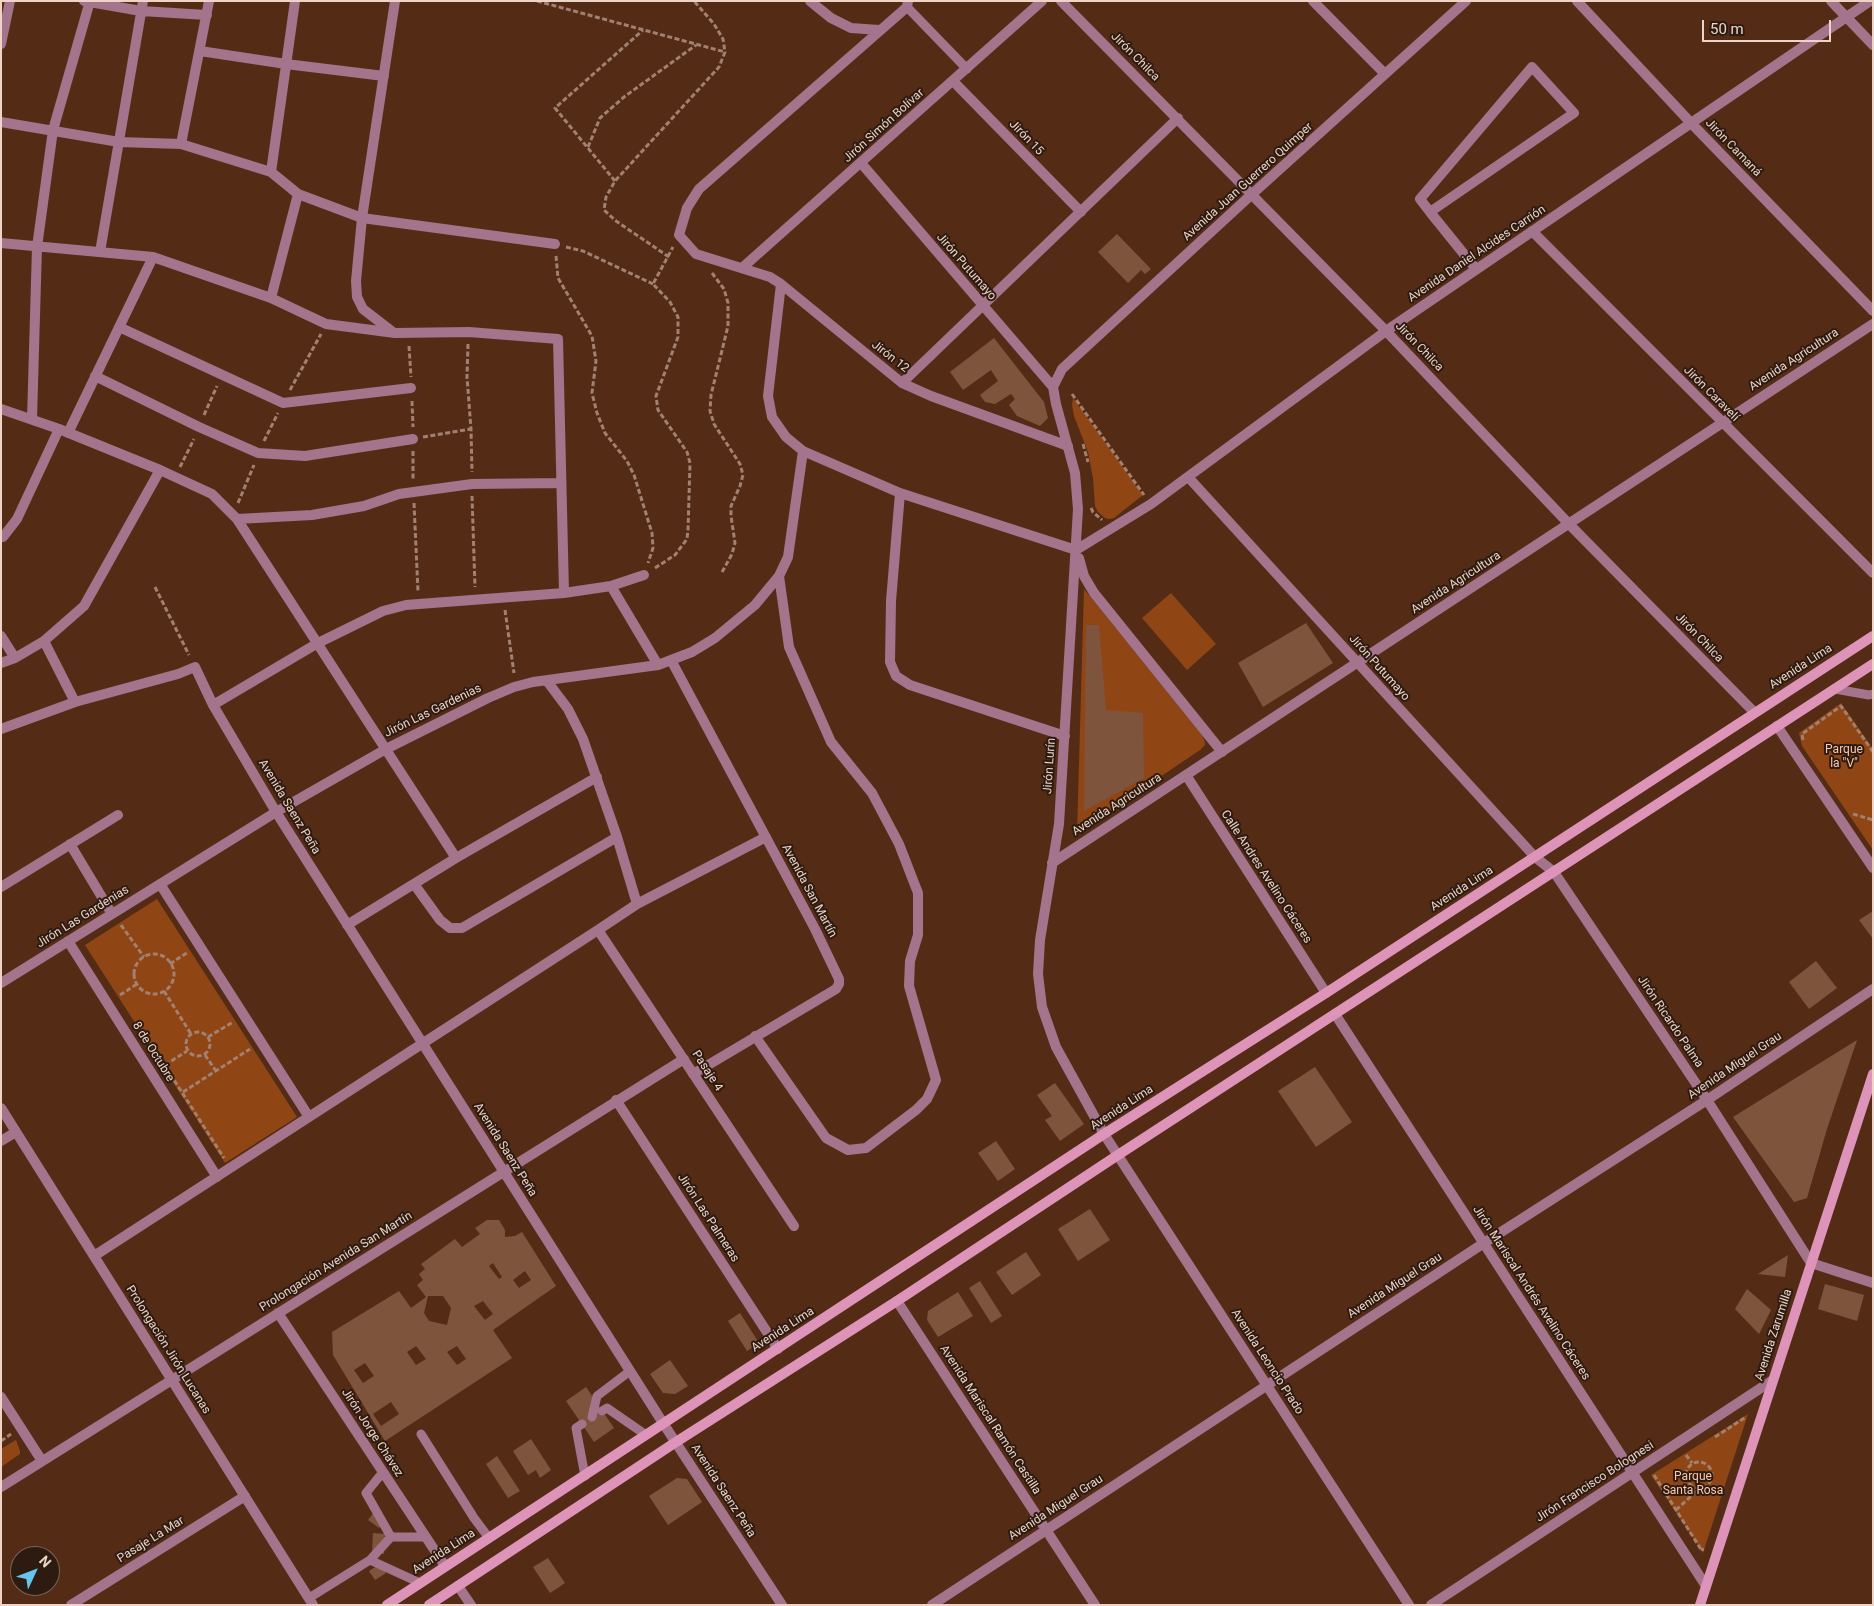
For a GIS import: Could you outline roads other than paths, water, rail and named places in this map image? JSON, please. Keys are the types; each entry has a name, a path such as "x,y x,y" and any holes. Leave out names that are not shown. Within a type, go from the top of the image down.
{"main road":[{"name":"Avenida Lima","path":"387,1605 1104,1134 1326,993 1873,636"},
{"path":"430,1605 676,1442 897,1301 1118,1154 1873,664"},
{"name":"Avenida Zarumilla","path":"1700,1605 1873,1074"}],"street":[{"path":"1,44 10,1"},
{"path":"181,144 209,1"},
{"path":"271,172 295,1"},
{"path":"395,1 362,218 356,281 357,297 363,309 395,334"},
{"path":"810,1 831,18 851,28 879,30 907,4"},
{"name":"Jirón Simón Bolívar","path":"742,268 1042,1"},
{"name":"Jirón Chilca","path":"1062,1 1386,330 1569,524 1754,712"},
{"path":"1313,1 1385,74"},
{"name":"Avenida Juan Guerrero Quimper","path":"1054,387 1062,369 1466,1"},
{"name":"Jirón Camaná","path":"1578,1 1691,123 1873,311"},
{"path":"1831,1 1873,45"},
{"name":"Avenida Daniel Alcides Carrión","path":"1076,550 1151,504 1189,478 1386,330 1870,1"},
{"path":"32,419 37,247 53,130 88,2 142,6 207,16"},
{"path":"100,252 142,6"},
{"name":"Jirón 12","path":"879,30 699,189 687,208 679,235 696,254 770,276 902,383 931,396 1068,446"},
{"path":"200,51 384,76"},
{"path":"1430,212 1574,113 1532,67 1420,199 1430,212 1476,269"},
{"name":"Jirón 15","path":"954,81 1081,212"},
{"path":"902,383 1178,118"},
{"path":"1,122 119,142 181,144 271,172 298,194 362,218 555,244"},
{"name":"Jirón Putumayo","path":"860,163 1054,387"},
{"path":"271,298 298,194"},
{"name":"Jirón Caravelí","path":"1532,231 1873,574"},
{"path":"1,243 153,257 271,298 326,324 395,334 469,332 558,339 564,593"},
{"path":"1,538 17,519 96,376 153,257"},
{"path":"781,284 768,396 772,417 786,437 803,451 900,493 1076,550 1084,576 1094,593 1222,752"},
{"name":"Avenida Agricultura","path":"1052,863 1873,324"},
{"path":"119,327 283,403 411,388"},
{"path":"96,376 199,427 258,453 306,456 413,439"},
{"name":"Jirón Lurín","path":"1054,387 1056,404 1075,473 1078,509 1059,824 1040,948 1038,974 1042,1007 1056,1047 1104,1134"},
{"path":"1,409 64,431 160,470 212,494 235,517 456,858"},
{"name":"Jirón Las Gardenias","path":"1,983 276,812 386,749 488,698 516,686 658,665 692,652 715,638 755,605 779,576 788,557 803,451"},
{"path":"1,663 44,641 84,606 160,470"},
{"name":"Jirón Putumayo","path":"1189,478 1535,857 1554,872"},
{"path":"235,517 312,515 364,506 399,494 472,484 560,483"},
{"path":"900,493 891,601 890,662 896,676 910,686 1065,736"},
{"path":"212,705 318,643 383,611 406,606 564,593 611,586 644,575"},
{"path":"755,1036 826,1138 848,1150 866,1148 916,1110 927,1099 936,1080 909,986 910,961 918,935 918,893 895,836 872,793 831,742 789,647 779,576"},
{"path":"611,586 658,665"},
{"path":"1,636 14,658"},
{"path":"1,729 75,702 44,641"},
{"name":"Avenida San Martín","path":"671,660 815,929 839,979 839,984 836,988 693,1074"},
{"name":"Avenida Saenz Peña","path":"75,702 178,674 195,667 212,705 276,812 663,1423 782,1605"},
{"path":"547,681 568,708 579,732 597,777 637,904"},
{"path":"1777,726 1873,868"},
{"name":"Calle Andres Avelino Cáceres","path":"1186,775 1326,993"},
{"path":"347,925 456,858 597,777"},
{"path":"1,887 118,816"},
{"path":"414,884 440,920 450,928 462,928 617,837"},
{"path":"94,1256 637,904 766,837"},
{"path":"70,844 112,914"},
{"name":"Jirón Ricardo Palma","path":"1554,872 1707,1100 1811,1263"},
{"path":"160,884 309,1117"},
{"name":"Pasaje 4","path":"598,930 794,1226"},
{"name":"8 de Octubre","path":"68,941 217,1177"},
{"name":"Avenida Miguel Grau","path":"932,1605 1484,1243 1707,1100 1873,989"},
{"name":"Jirón Mariscal Andrés Avelino Cáceres","path":"1335,1014 1706,1586"},
{"name":"Prolongación Avenida San Martín","path":"1,1487 684,1059"},
{"name":"Jirón Las Palmeras","path":"616,1100 778,1349"},
{"name":"Prolongación Jirón Lucanas","path":"1,1108 311,1601"},
{"path":"1,1141 16,1132"},
{"name":"Avenida Leoncio Prado","path":"1104,1134 1409,1605"},
{"path":"1811,1263 1873,1284"},
{"name":"Avenida Mariscal Ramón Castilla","path":"897,1301 1094,1605"},
{"name":"Jirón Jorge Chávez","path":"278,1313 445,1566"},
{"name":"Jirón Francisco Bolognesi","path":"1431,1605 1773,1380"},
{"path":"1,1397 42,1461"},
{"name":"Pasaje La Mar","path":"71,1605 245,1496"},
{"path":"458,1586 471,1605"}],"lane":[{"path":"907,4 967,69"},
{"path":"1835,688 1872,696"},
{"path":"592,1417 597,1396 630,1371"},
{"path":"602,1411 607,1408 646,1435"},
{"path":"582,1424 576,1428 585,1476"},
{"path":"421,1434 474,1518 489,1538"},
{"path":"383,1472 366,1493 391,1537"},
{"path":"311,1601 370,1560 391,1537 426,1537"},
{"path":"370,1560 420,1583"}],"park label":[{"name":"Parque la \"V\"","path":"1844,757"},
{"name":"Parque Santa Rosa","path":"1693,1484"}]}
